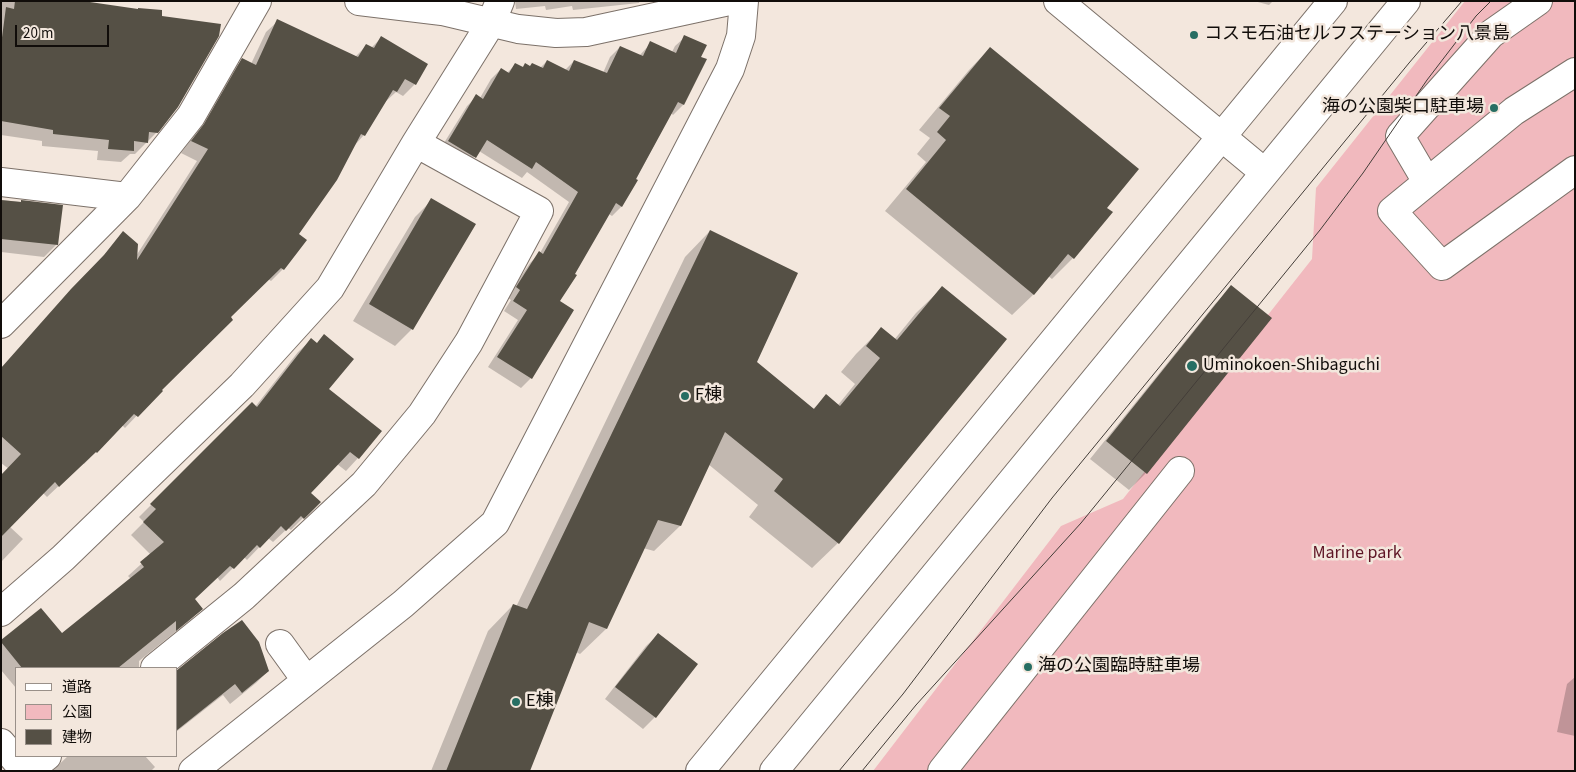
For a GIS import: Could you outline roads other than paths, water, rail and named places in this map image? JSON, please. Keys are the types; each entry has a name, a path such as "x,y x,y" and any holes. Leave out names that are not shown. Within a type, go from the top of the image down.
{"street":[{"path":"1,324 127,197 191,116 257,1"},
{"path":"359,1 442,11 495,12 556,33 586,32 729,1"},
{"path":"193,771 403,604 495,523 730,69 742,36 744,1"},
{"path":"1058,1 1264,172"},
{"path":"700,771 1333,1"},
{"path":"774,771 1406,1"},
{"path":"1427,182 1400,136 1491,34 1538,1"},
{"path":"1,612 62,558 242,385 330,288 495,12"},
{"path":"1575,72 1514,111 1392,211 1442,266 1575,170"},
{"path":"156,667 244,596 364,484 422,414 469,342 538,211 416,143"},
{"path":"1,182 127,197"},
{"path":"942,771 1180,471"},
{"path":"280,644 306,680"},
{"path":"1,743 27,771 46,757"}],"tram line":[{"path":"839,771 903,694 1052,498 1462,1"},
{"path":"862,771 916,705 1081,523 1320,230 1363,173 1427,80 1476,16 1491,1"}],"place":[{"name":"コスモ石油セルフステーション八景島","path":"1194,35"},
{"name":"海の公園柴口駐車場","path":"1494,108"},
{"name":"Uminokoen-Shibaguchi","path":"1192,366"},
{"name":"F棟","path":"685,396"},
{"name":"海の公園臨時駐車場","path":"1028,667"},
{"name":"E棟","path":"516,702"}],"park label":[{"name":"Marine park","path":"1357,554"}]}
